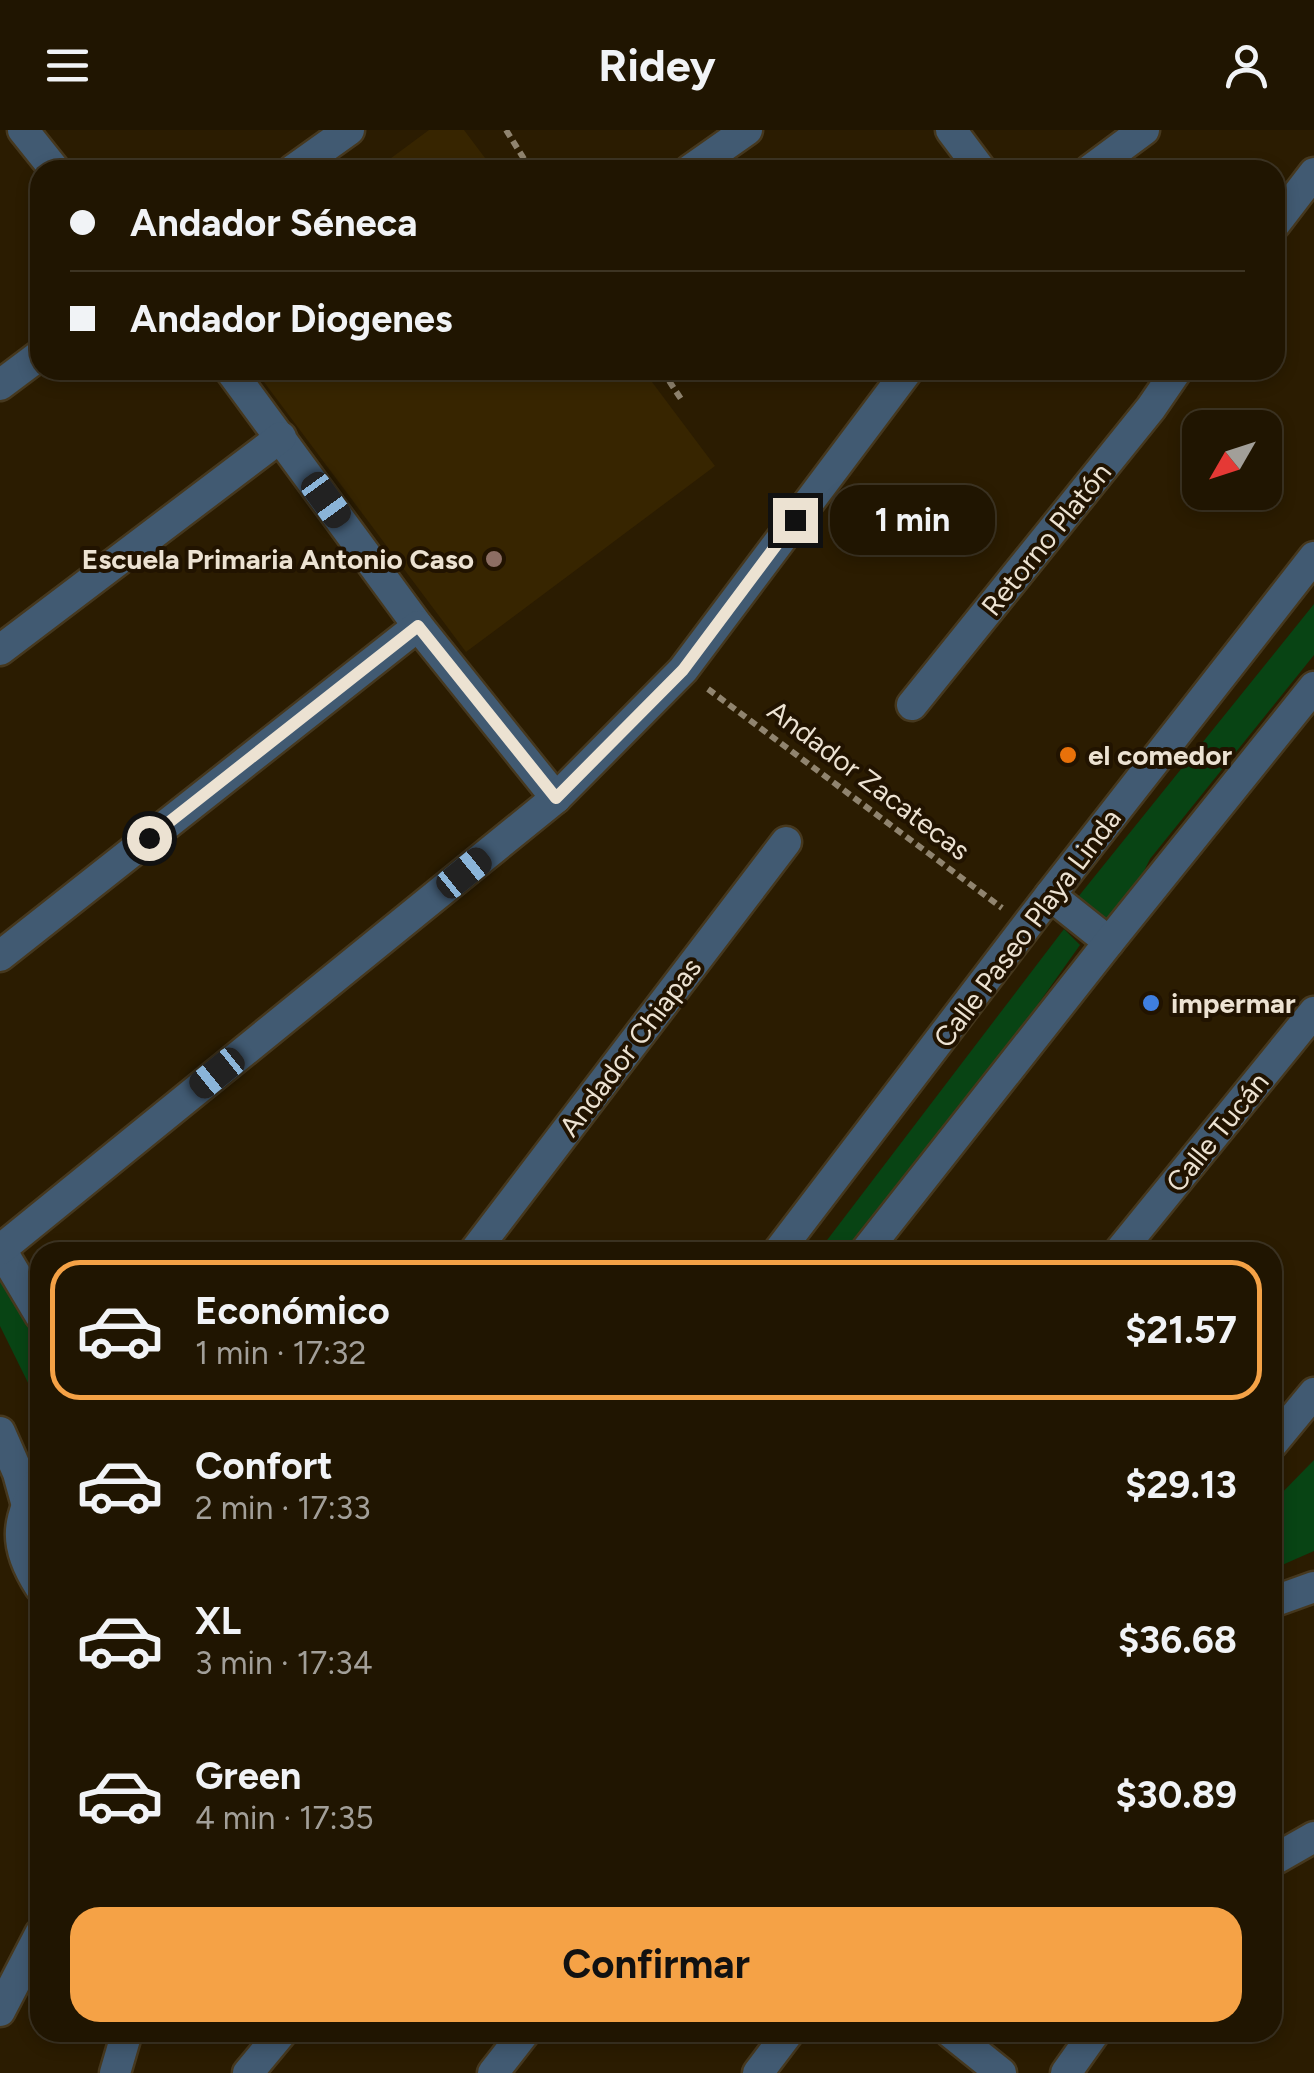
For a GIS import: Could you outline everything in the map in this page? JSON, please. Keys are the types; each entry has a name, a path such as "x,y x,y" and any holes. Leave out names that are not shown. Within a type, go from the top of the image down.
{"street":[{"path":"23,130 46,160"},
{"path":"307,160 349,130"},
{"path":"704,160 747,130"},
{"path":"951,130 974,160"},
{"path":"1104,160 1144,130"},
{"path":"1285,211 1314,173"},
{"path":"0,385 30,362"},
{"path":"238,380 418,626 556,798"},
{"path":"30,1298 0,1248 556,798 683,670 900,380"},
{"name":"Retorno Platón","path":"912,706 1170,380"},
{"path":"0,650 281,437"},
{"name":"Calle Paseo Playa Linda","path":"786,1242 1314,557"},
{"path":"0,956 418,626"},
{"path":"873,1242 1314,687"},
{"name":"Andador Chiapas","path":"482,1242 786,842"},
{"path":"1050,896 1109,942"},
{"name":"Calle Tucán","path":"1127,1242 1314,1012"},
{"path":"1282,1432 1314,1393"},
{"path":"0,1432 18,1473 30,1487"},
{"path":"30,1497 10,1540 30,1572"},
{"path":"1282,1598 1314,1587"},
{"path":"1282,1855 1314,1837"},
{"path":"0,2011 12,1968 30,1946"},
{"path":"115,2073 124,2042"},
{"path":"248,2073 274,2042"},
{"path":"493,2073 517,2042"},
{"path":"758,2073 781,2042"},
{"path":"962,2042 1000,2073"},
{"path":"1066,2073 1089,2042"}],"path":[{"path":"506,130 525,160"},
{"path":"669,380 681,398"},
{"name":"Andador Zacatecas","path":"683,670 1028,927"}],"shaded area":[{"path":"429,130 464,130 486,160 388,160"},
{"name":"Escuela Primaria Antonio Caso","path":"262,380 650,380 715,466 466,652"}],"green space":[{"path":"1314,604 1314,655 1150,859 1116,927 1078,897"},
{"path":"1064,929 1080,945 860,1242 826,1242"},
{"path":"0,1266 30,1316 30,1387 0,1326"},
{"path":"1314,1460 1314,1551 1282,1565 1282,1493"}],"place":[{"name":"Escuela Primaria Antonio Caso","path":"494,559"},
{"name":"el comedor","path":"1068,755"},
{"name":"impermar","path":"1151,1003"}],"route":[{"path":"149,838 418,626 556,798 683,670 795,520"}]}
